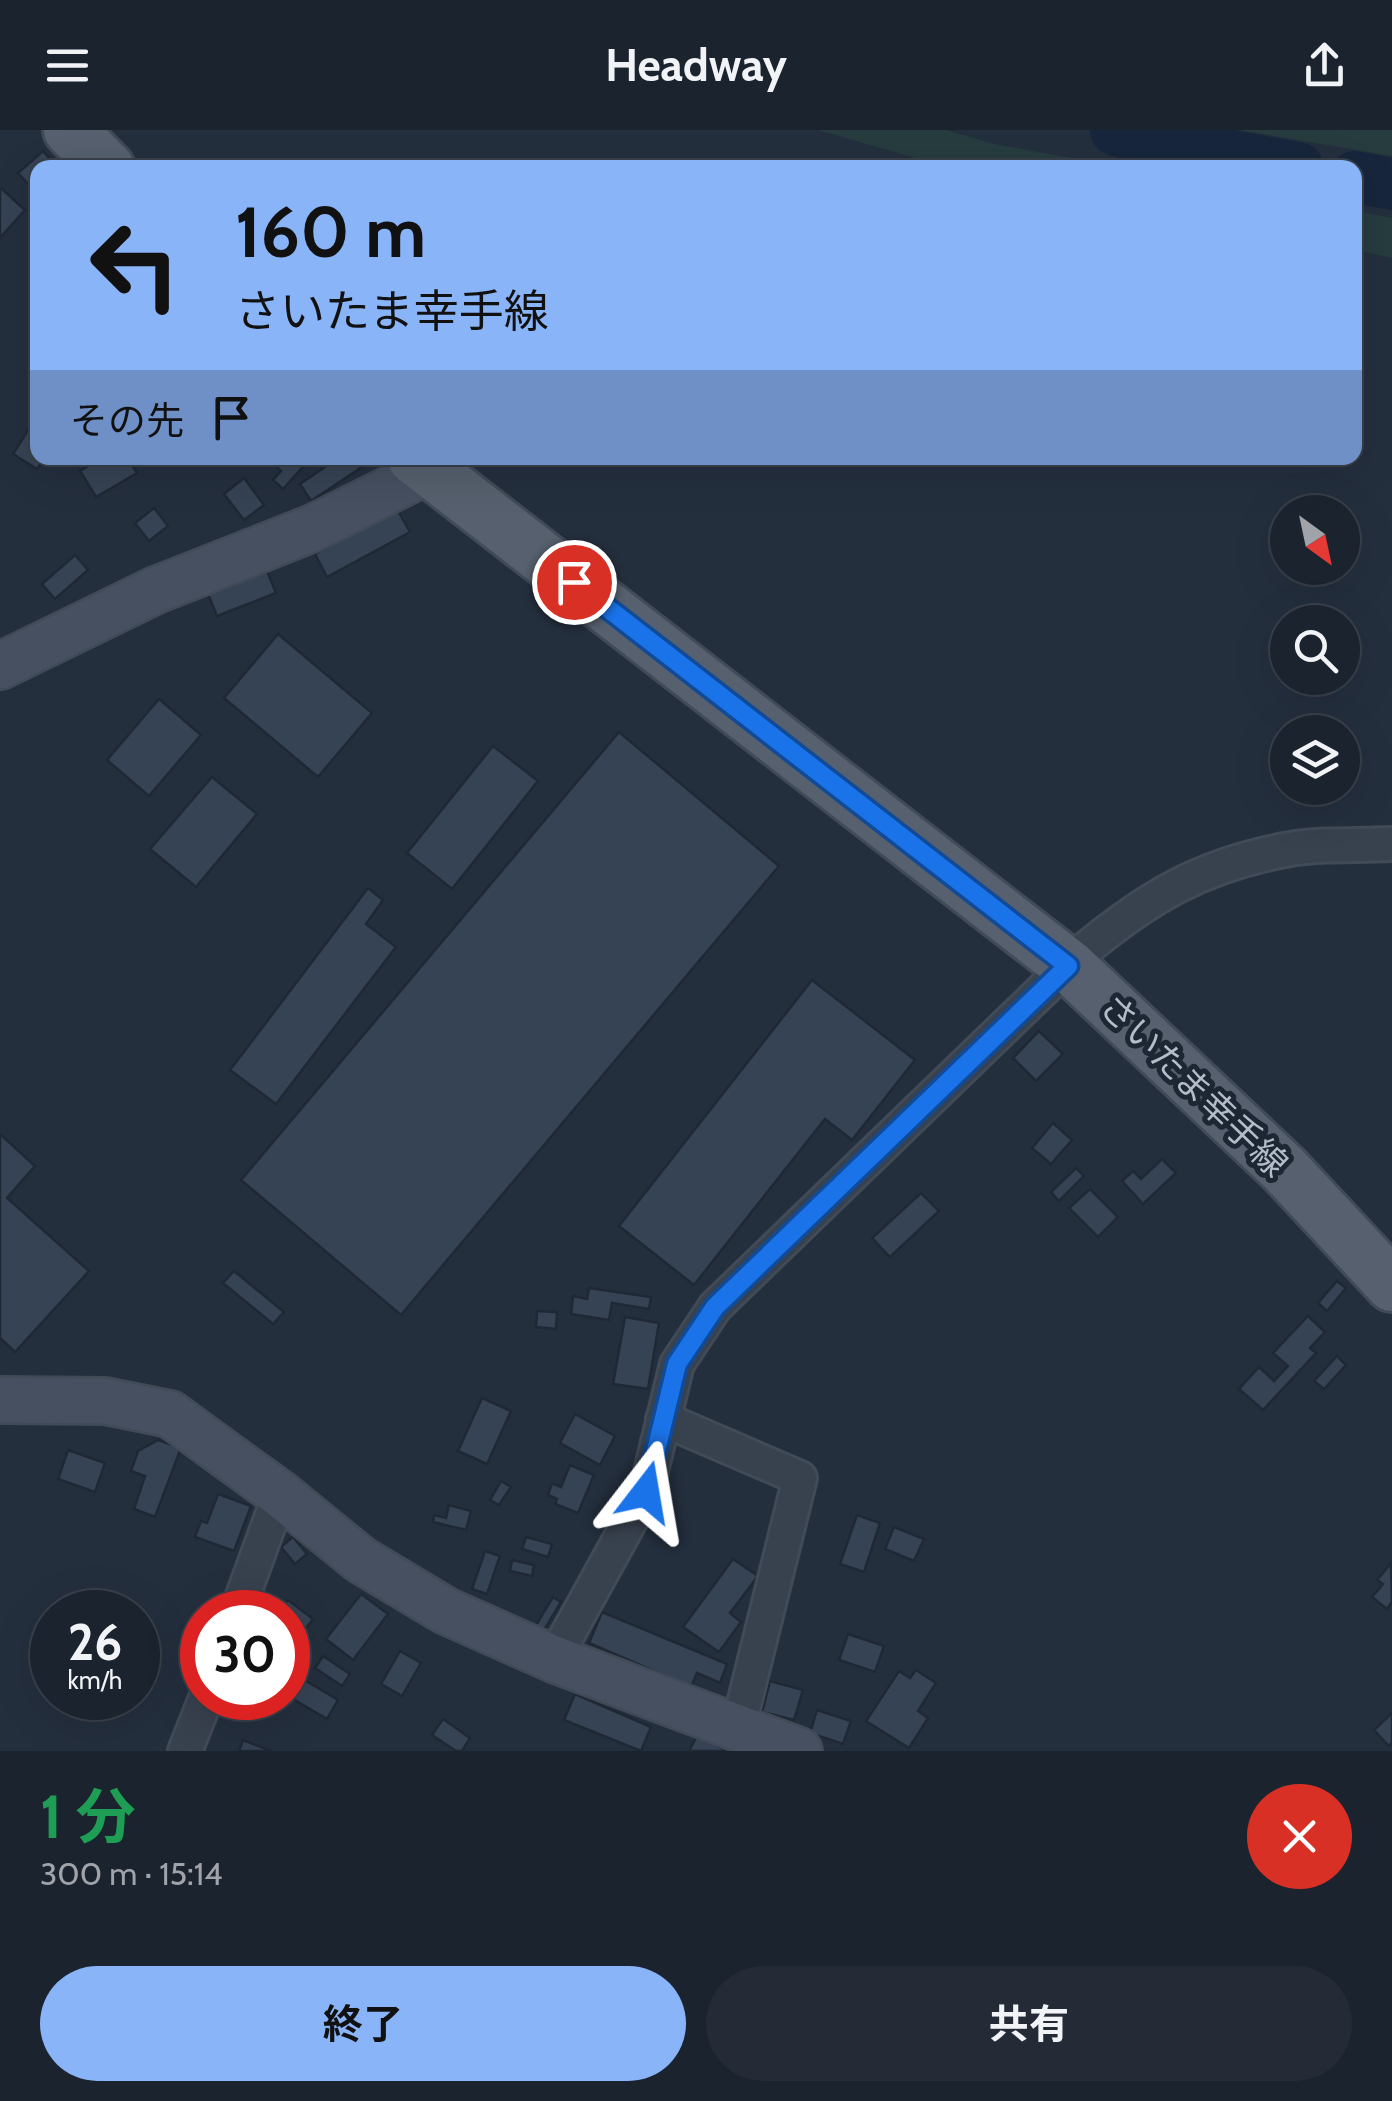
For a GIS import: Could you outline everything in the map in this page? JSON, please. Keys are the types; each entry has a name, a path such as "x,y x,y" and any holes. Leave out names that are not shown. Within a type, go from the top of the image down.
{"main road":[{"path":"70,130 100,160"},
{"name":"さいたま幸手線","path":"423,465 1068,966 1284,1170 1392,1285"}],"street":[{"path":"0,666 156,590 313,528 410,480 418,465"},
{"path":"554,1658 646,1492 677,1364 715,1307 1121,919 1152,899 1223,865 1288,849 1392,844"},
{"path":"0,1400 105,1401 170,1414 280,1494 361,1560 446,1611 554,1658 799,1751"},
{"path":"663,1419 800,1478 738,1728"},
{"path":"244,1590 280,1494"},
{"path":"185,1751 197,1720"}],"green space":[{"path":"818,130 946,130 994,144 1084,160 923,160"},
{"path":"1240,130 1392,130 1392,156"},
{"path":"1362,212 1392,218 1392,258 1362,252"}],"building":[{"path":"43,151 51,160 33,160"},
{"path":"30,162 30,186 18,173"},
{"path":"0,190 25,210 0,238"},
{"path":"30,427 30,465 13,454"},
{"path":"90,465 132,465 137,473 96,497 80,471"},
{"path":"275,465 305,465 283,489 273,480 281,471"},
{"path":"328,465 365,465 311,501 300,484"},
{"path":"244,478 264,505 244,520 224,494"},
{"path":"154,508 168,526 149,541 135,523"},
{"path":"397,509 410,532 327,577 315,554"},
{"path":"75,555 88,570 55,599 42,584"},
{"path":"267,571 276,593 217,616 208,594"},
{"path":"278,634 372,713 318,777 224,698"},
{"path":"159,699 201,735 149,796 107,760"},
{"path":"619,732 779,866 401,1315 241,1180"},
{"path":"493,746 538,781 452,889 407,853"},
{"path":"212,777 257,814 196,887 150,849"},
{"path":"368,888 383,900 366,924 396,947 276,1104 230,1070"},
{"path":"812,980 915,1060 852,1140 825,1119 694,1285 619,1226"},
{"path":"1039,1031 1063,1054 1036,1081 1013,1058"},
{"path":"1053,1123 1072,1140 1051,1164 1032,1148"},
{"path":"0,1134 35,1166 7,1198 89,1271 15,1352 0,1338"},
{"path":"1162,1159 1176,1173 1143,1204 1122,1181 1133,1171 1141,1179"},
{"path":"1076,1168 1084,1176 1059,1201 1051,1192"},
{"path":"1090,1189 1118,1217 1098,1237 1069,1208"},
{"path":"921,1193 939,1211 890,1257 872,1238"},
{"path":"234,1271 284,1312 273,1324 223,1283"},
{"path":"1337,1281 1346,1288 1327,1311 1318,1303"},
{"path":"589,1288 651,1297 649,1309 612,1303 609,1320 571,1314 573,1296 587,1299"},
{"path":"537,1311 557,1312 556,1329 536,1327"},
{"path":"1308,1316 1325,1332 1310,1348 1316,1353 1263,1410 1239,1389 1259,1367 1274,1381 1288,1366 1273,1353"},
{"path":"625,1317 659,1323 648,1389 613,1384"},
{"path":"1337,1356 1346,1365 1324,1389 1314,1381"},
{"path":"482,1398 511,1411 487,1464 458,1451"},
{"path":"575,1414 615,1436 600,1465 560,1443"},
{"path":"158,1440 181,1448 155,1517 134,1509 145,1476 131,1471 138,1451"},
{"path":"68,1450 105,1463 95,1492 58,1479"},
{"path":"570,1465 594,1475 578,1513 555,1504 557,1499 548,1495 552,1483 561,1487"},
{"path":"501,1481 511,1487 499,1505 490,1500"},
{"path":"218,1494 251,1506 234,1551 195,1537 201,1521 207,1523"},
{"path":"449,1505 471,1511 466,1530 433,1522 434,1515 446,1518"},
{"path":"857,1515 880,1523 864,1572 840,1564"},
{"path":"894,1527 924,1539 914,1561 885,1549"},
{"path":"293,1537 307,1554 295,1564 281,1547"},
{"path":"526,1537 552,1544 548,1557 522,1549"},
{"path":"485,1551 500,1556 487,1594 472,1589"},
{"path":"733,1559 758,1576 730,1613 741,1622 719,1652 683,1627"},
{"path":"512,1560 534,1565 532,1576 510,1571"},
{"path":"1391,1563 1392,1602 1387,1609 1372,1597 1383,1584 1377,1580"},
{"path":"361,1594 388,1614 353,1660 326,1639"},
{"path":"553,1597 561,1602 544,1630 536,1625"},
{"path":"602,1612 727,1664 720,1683 697,1673 691,1687 589,1643"},
{"path":"848,1634 884,1646 875,1672 839,1660"},
{"path":"400,1651 421,1663 402,1696 381,1684"},
{"path":"323,1656 350,1674 342,1686 315,1668"},
{"path":"916,1670 936,1683 918,1711 928,1718 909,1748 866,1721 899,1671 910,1678"},
{"path":"770,1681 803,1690 794,1720 762,1712"},
{"path":"310,1683 338,1700 327,1719 310,1709"},
{"path":"575,1694 651,1727 641,1751 564,1720"},
{"path":"817,1710 851,1721 843,1744 810,1733"},
{"path":"1392,1713 1392,1743 1389,1746 1374,1730"},
{"path":"443,1719 470,1738 462,1751 432,1735"},
{"path":"697,1736 726,1750 689,1751"},
{"path":"243,1740 271,1751 239,1751"}],"waterway":[{"path":"1116,130 1253,160"},
{"path":"1362,178 1392,184"}],"route":[{"path":"574,582 1068,966 715,1307 677,1364 646,1492"}]}
